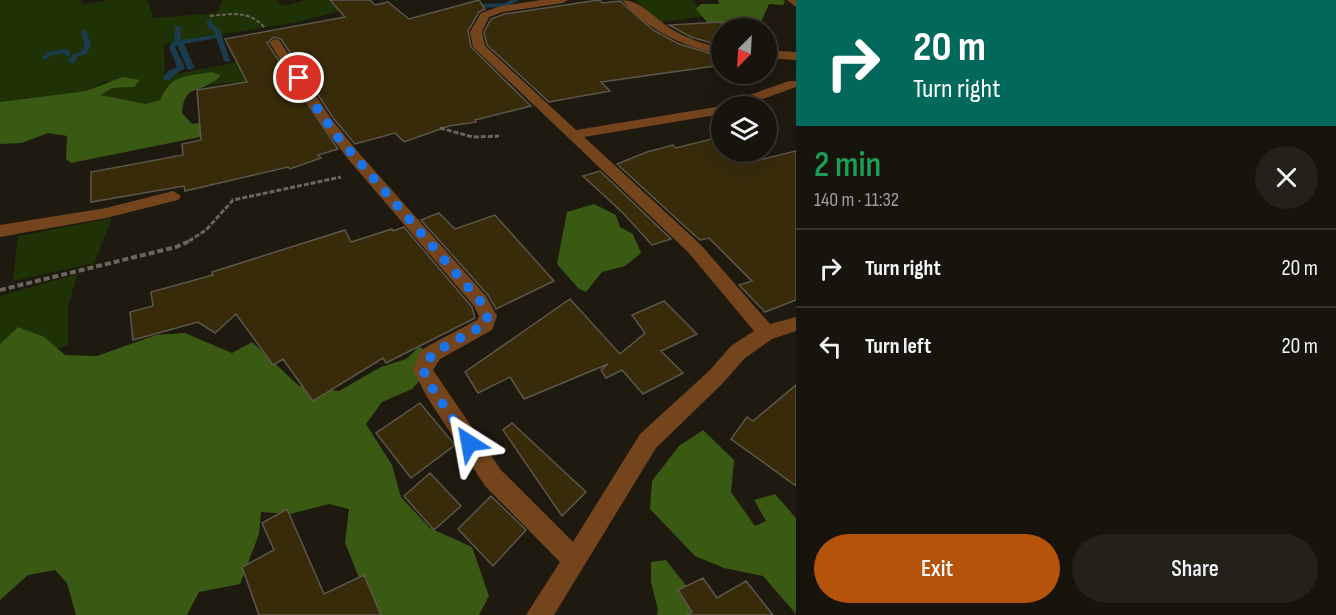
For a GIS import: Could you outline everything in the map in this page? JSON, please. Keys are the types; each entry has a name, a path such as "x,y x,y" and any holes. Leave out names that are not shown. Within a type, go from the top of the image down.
{"street":[{"path":"563,0 501,9 485,15 476,32 479,47 694,248 766,333"},
{"path":"627,0 640,13 681,41 711,49"},
{"path":"792,0 796,4"},
{"path":"275,42 297,72 302,87 324,118 480,301 488,316 484,325 433,353 427,359 423,370 434,391 493,478 575,561"},
{"path":"777,55 796,56"},
{"path":"760,96 794,84"},
{"path":"573,135 711,112"},
{"path":"0,231 106,213 173,196"},
{"path":"539,615 575,561 648,441 716,377 738,352 766,333 796,324"}],"path":[{"path":"210,16 247,13 257,17 275,42"},
{"path":"440,128 473,137 499,136"},
{"path":"0,290 176,247 198,237 233,200 368,172"}],"green space":[{"path":"0,0 81,0 83,5 108,0 147,0 154,18 217,13 223,0 276,0 282,6 307,0 328,0 340,11 298,22 164,44 165,76 281,54 292,78 236,89 233,82 211,85 220,75 166,86 160,100 146,104 101,95 112,88 134,87 106,81 86,91 0,102"},
{"path":"635,0 692,0 707,16 660,22"},
{"path":"718,0 785,1 783,5 769,4 763,18 711,18 711,27 696,9 701,4 719,4"},
{"path":"211,72 221,75 207,86 190,92 182,113 192,124 207,122 210,135 71,163 66,159 67,136 48,133 22,143 0,144 0,102 86,91 123,77 140,80 134,87 112,88 101,95 146,104 160,100 169,85 180,78"},
{"path":"594,204 616,215 620,227 633,234 641,253 625,266 602,272 586,292 578,288 557,264 567,212"},
{"path":"112,218 94,263 13,281 18,236"},
{"path":"77,274 68,308 68,345 0,366 0,296"},
{"path":"18,327 44,337 65,355 97,356 156,335 185,333 232,353 252,342 299,386 339,391 381,367 406,359 419,347 427,350 433,365 412,389 382,402 366,424 392,465 401,497 430,528 472,547 489,596 479,615 374,615 345,543 349,509 329,504 290,514 261,512 259,534 240,584 199,592 187,615 76,615 67,583 55,570 28,575 0,600 0,344"},
{"path":"703,430 734,460 731,492 755,526 766,521 754,500 775,494 796,518 796,614 763,576 724,568 695,556 650,509 652,481 679,446"},
{"path":"666,560 700,603 706,615 657,615 658,610 651,582 651,562"}],"building":[{"path":"330,0 370,0 375,5 388,2 409,19 479,0 485,9 479,12 468,31 471,47 531,106 475,120 476,122 449,126 404,142 395,133 355,144 334,119 281,39 274,37 267,43 338,149 318,155 321,158 290,169 288,167 185,191 184,186 91,202 91,172 183,155 182,144 201,140 197,90 247,82 225,39 345,17"},
{"path":"599,0 603,3 620,1 653,30 679,44 711,54 711,67 601,82 610,91 549,102 487,45 484,32 491,19 504,14"},
{"path":"711,23 711,43 691,37 669,25"},
{"path":"711,139 711,162 746,163 777,162 777,156 796,151 796,300 765,312 739,285 752,281 709,238 700,240 617,164 647,152 673,145 676,148"},
{"path":"600,171 671,239 652,245 623,213 583,176"},
{"path":"439,213 455,229 495,215 554,281 496,309 488,295 421,220"},
{"path":"404,227 472,307 475,318 386,363 383,358 313,401 283,359 273,365 236,314 215,333 198,322 133,340 130,312 153,306 151,292 213,275 212,272 345,230 351,242"},
{"path":"570,299 620,354 645,333 632,315 664,301 697,334 661,351 683,373 643,394 622,370 606,378 601,370 608,364 524,399 510,377 478,393 465,372"},
{"path":"796,385 796,486 731,439 747,417 753,421"},
{"path":"420,403 455,445 411,478 376,433"},
{"path":"512,423 586,492 562,516 503,430"},
{"path":"430,473 461,506 434,530 404,496"},
{"path":"491,496 526,530 493,566 458,529"},
{"path":"287,509 324,594 364,575 381,615 259,615 242,567 274,550 262,523"},
{"path":"703,578 717,598 746,581 773,615 687,615 692,612 678,590"}],"waterway":[{"path":"482,6 505,5 515,0"},
{"path":"209,21 210,26 217,30 219,36"},
{"path":"178,27 179,40"},
{"path":"72,62 75,55 84,53 88,46 84,32"},
{"path":"181,42 219,36"},
{"path":"219,36 227,61"},
{"path":"167,78 181,68 172,47 179,40"},
{"path":"179,40 191,68"},
{"path":"45,58 49,53 67,51 67,55"},
{"path":"306,74 312,89"}],"route":[{"path":"299,78 302,87 336,135 480,301 488,316 484,325 433,353 427,359 423,370 434,391 469,443"}]}
